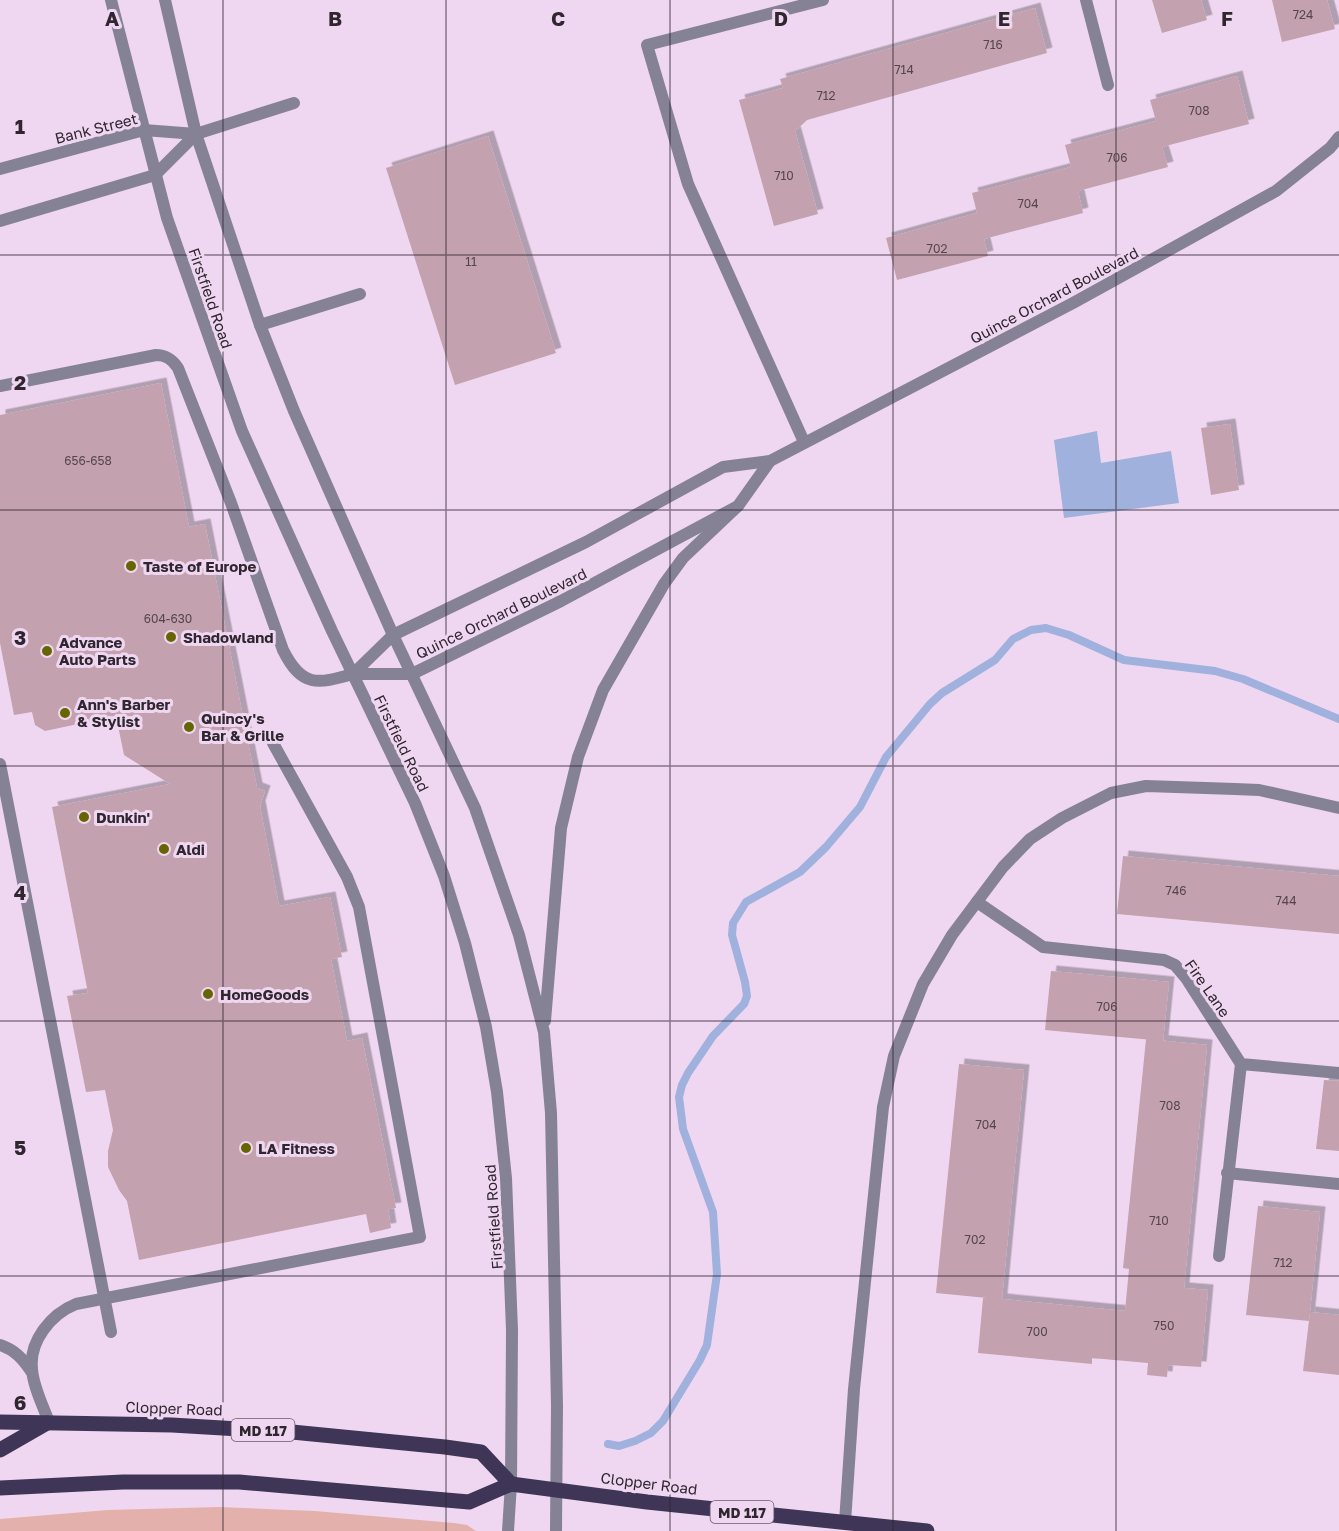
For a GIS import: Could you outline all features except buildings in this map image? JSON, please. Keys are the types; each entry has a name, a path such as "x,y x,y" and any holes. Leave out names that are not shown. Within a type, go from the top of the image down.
{"main road":[{"name":"Clopper Road","path":"0,1419 292,1432 481,1452 511,1485"},
{"path":"0,1450 49,1422"},
{"name":"Clopper Road","path":"0,1488 123,1482 239,1482 469,1502 511,1485 647,1502 927,1531"}],"street":[{"name":"Firstfield Road","path":"111,0 167,218 242,431 332,631 415,803 444,876 465,943 486,1027 497,1092 506,1178 512,1281 511,1485 508,1531"},
{"path":"165,0 196,134 260,325 294,411 393,635 475,808 519,934 544,1032 551,1113 556,1531"},
{"path":"804,442 688,184 647,45 823,0"},
{"path":"1086,0 1108,86"},
{"path":"0,221 155,175 196,134 294,103"},
{"name":"Bank Street","path":"0,169 144,130 196,134"},
{"name":"Quince Orchard Boulevard","path":"353,674 393,635 586,542 723,467 770,461 1073,303 1276,191 1330,148 1339,137"},
{"path":"260,325 360,294"},
{"path":"0,386 142,357 163,355 169,358 178,368 231,503 283,650 291,666 302,676 314,681 353,674"},
{"name":"Quince Orchard Boulevard","path":"353,674 412,674 561,601 738,506 770,461"},
{"path":"544,1032 561,828 582,746 603,690 664,584 683,558 738,506"},
{"path":"32,1371 34,1349 49,1322 57,1314 76,1304 420,1238 359,907 347,877 273,743"},
{"path":"0,764 111,1332"},
{"path":"845,1522 854,1389 883,1107 894,1056 923,984 952,935 1003,867 1030,839 1062,818 1111,793 1146,786 1259,790 1339,808"},
{"name":"Fire Lane","path":"976,902 1043,947 1164,960 1175,964 1241,1064"},
{"path":"1219,1256 1241,1064 1339,1073"},
{"path":"1227,1173 1339,1184"},
{"path":"0,1345 11,1349 32,1371 49,1422"}],"shaded area":[{"path":"219,1507 315,1511 454,1523 467,1525 476,1531 0,1531 0,1519 108,1510"}],"water":[{"path":"1097,431 1101,463 1171,451 1179,503 1064,518 1054,440"}],"waterway":[{"path":"608,1444 619,1446 651,1433 663,1421 707,1345 717,1274 713,1212 683,1129 679,1097 688,1073 713,1036 744,1004 747,996 732,935 733,923 746,902 800,872 826,847 860,807 886,757 930,704 942,693 995,660 1013,639 1031,630 1046,628 1069,635 1124,660 1215,671 1243,679 1339,719"}],"place":[{"name":"Taste of Europe","path":"131,566"},
{"name":"Shadowland","path":"171,637"},
{"name":"Advance Auto Parts","path":"47,651"},
{"name":"Ann's Barber & Stylist","path":"65,713"},
{"name":"Quincy's Bar & Grille","path":"189,727"},
{"name":"Dunkin'","path":"84,817"},
{"name":"Aldi","path":"164,849"},
{"name":"HomeGoods","path":"208,994"},
{"name":"LA Fitness","path":"246,1148"}]}
